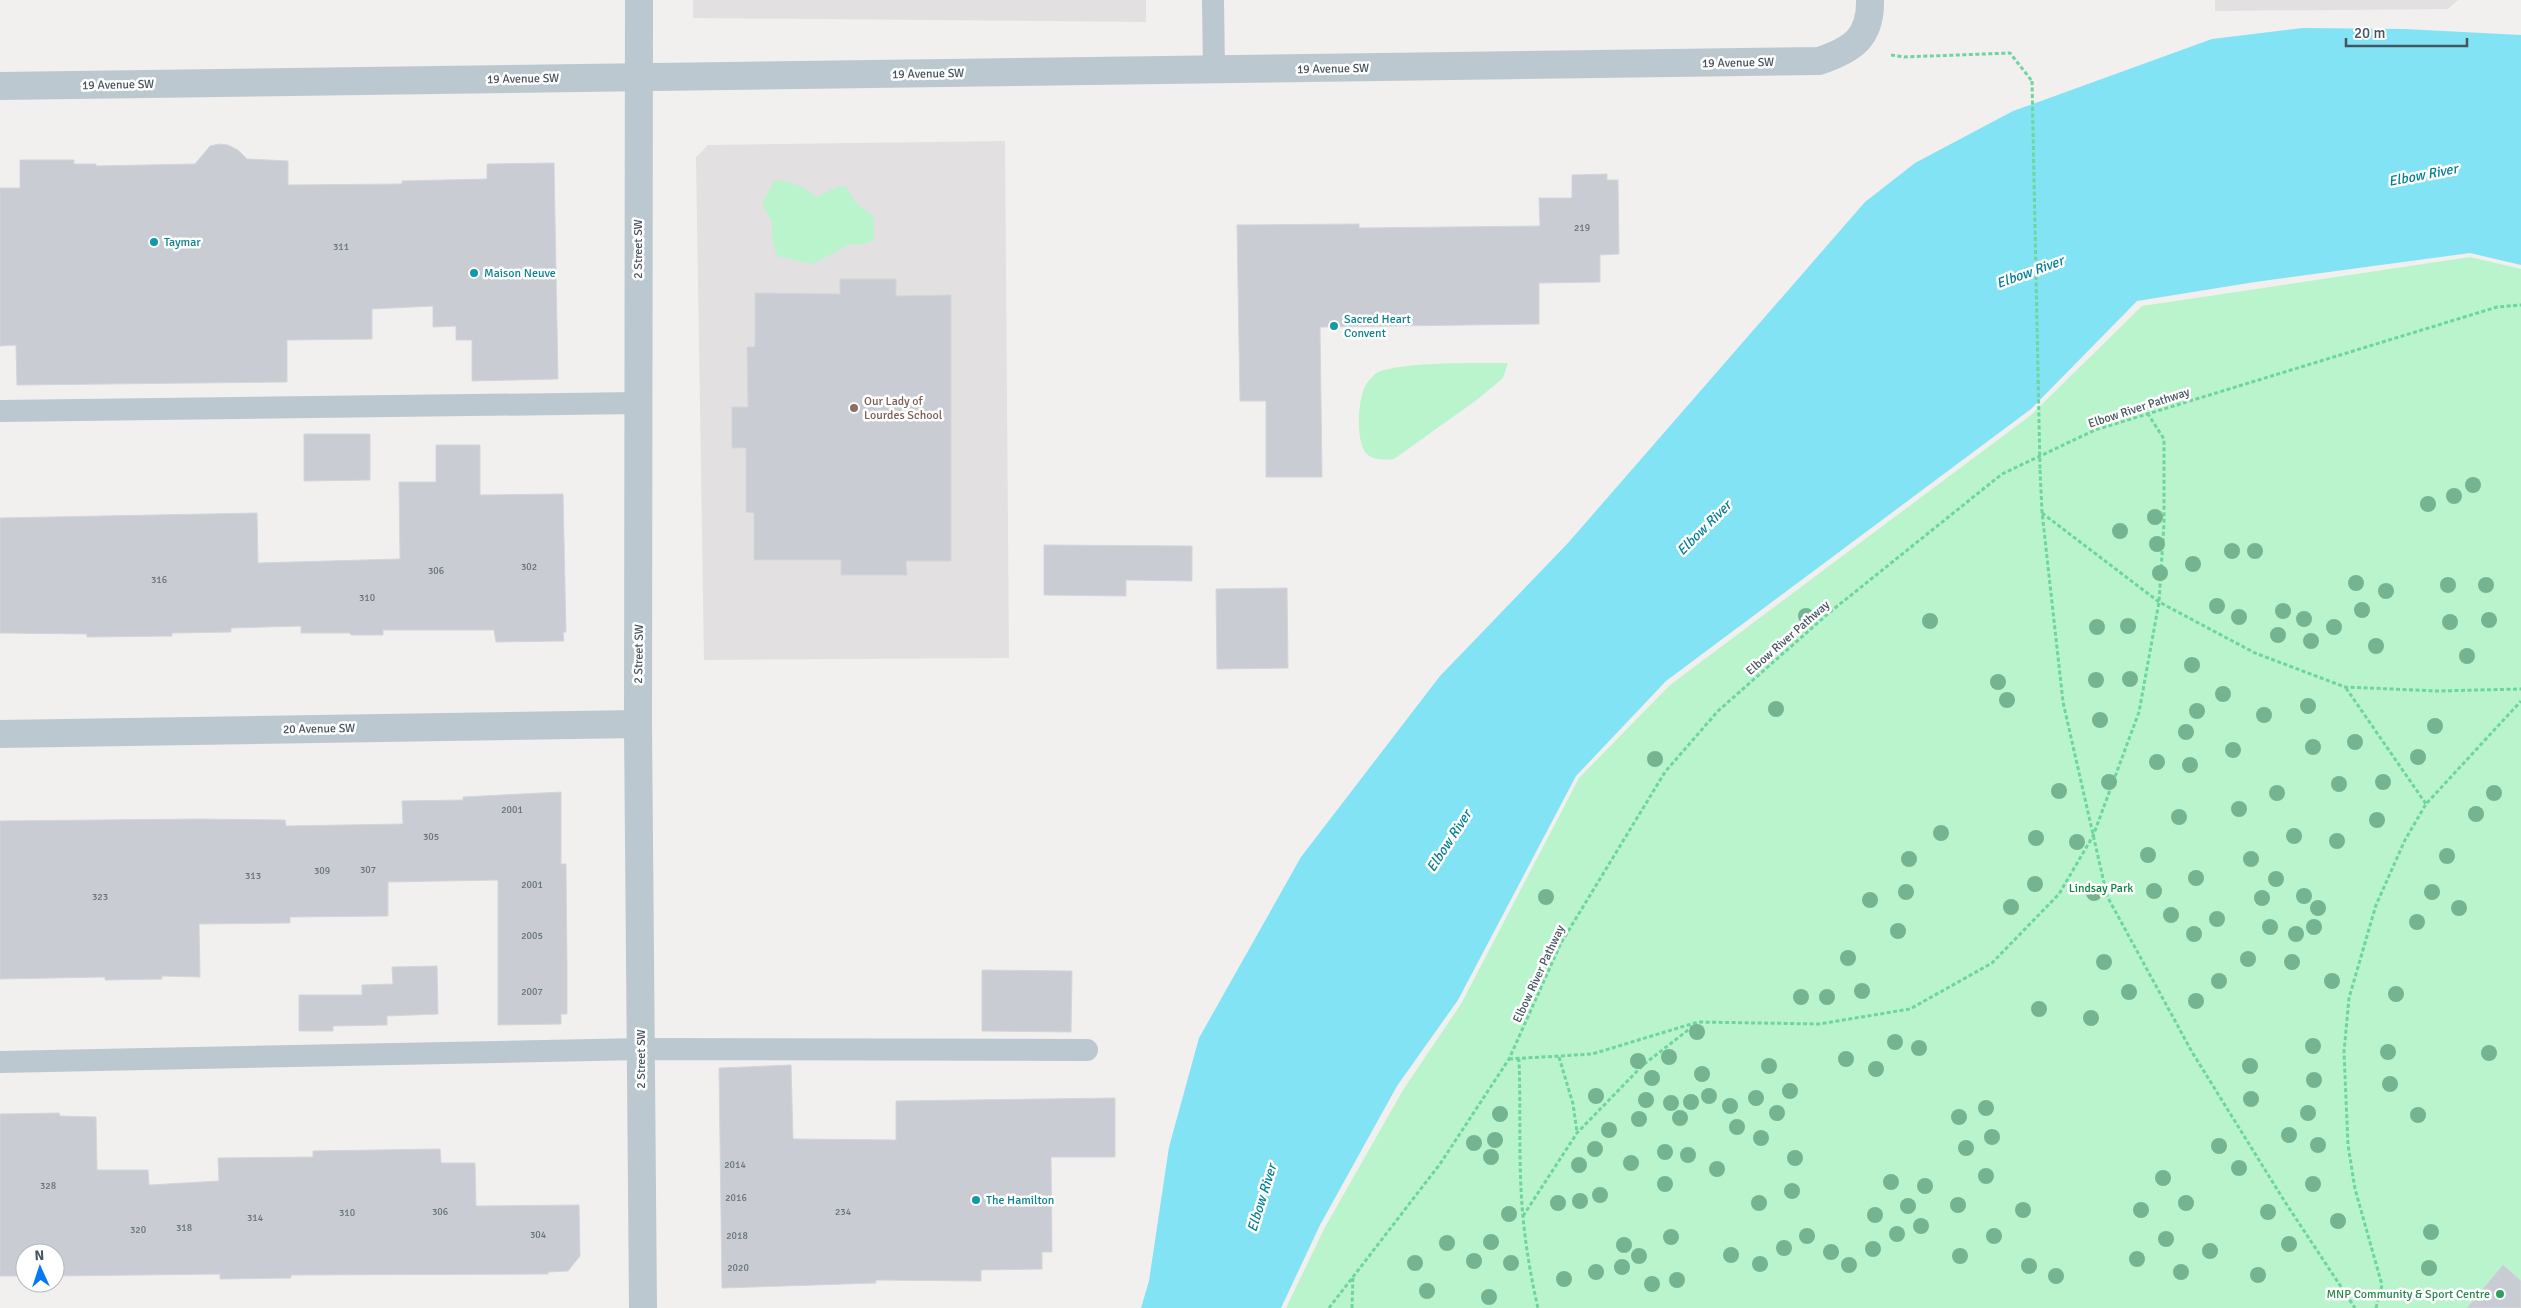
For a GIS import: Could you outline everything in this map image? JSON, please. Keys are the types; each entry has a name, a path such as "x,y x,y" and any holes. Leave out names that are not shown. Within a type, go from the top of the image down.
{"street":[{"name":"2 Street SW","path":"639,0 638,724 643,1308"},
{"name":"19 Avenue SW","path":"0,86 1819,61 1843,53 1863,35 1870,15 1870,0"},
{"name":"20 Avenue SW","path":"0,734 638,724"}],"lane":[{"path":"1213,2 1214,70"},
{"path":"0,411 638,403"},
{"path":"0,1062 641,1049 1087,1050"}],"path":[{"path":"1904,58 2010,53 2032,81 2042,512 2063,702 2107,896 2192,1052 2285,1202 2355,1308"},
{"name":"Elbow River Pathway","path":"1329,1308 1440,1164 1509,1060 1561,943 1620,843 1665,772 1718,711 1830,612 2002,474 2095,430 2497,307 2521,305"},
{"path":"1509,1060 1592,1054 1698,1022 1819,1024 1910,1009 1992,963 2059,894 2093,836 2139,712 2159,602 2164,524 2164,439 2148,414"},
{"path":"2042,512 2159,602 2255,653 2345,687 2437,690 2521,688"},
{"path":"2345,687 2426,804"},
{"path":"2376,1308 2382,1285 2355,1189 2348,1145 2344,1100 2345,1043 2350,998 2376,906 2405,840 2426,804 2521,701"},
{"path":"1523,1216 1577,1133 1644,1065 1698,1022"},
{"path":"1559,1057 1573,1104 1577,1133"},
{"path":"1519,1060 1523,1216 1530,1273 1538,1308"},
{"path":"1352,1308 1353,1275"}],"shaded area":[{"path":"693,0 1146,0 1146,22 693,18"},
{"path":"2215,0 2458,0 2448,9 2215,11"},
{"name":"Our Lady of Lourdes School","path":"1005,141 1009,658 704,660 696,157 708,145"}],"green space":[{"path":"775,180 797,185 816,197 839,186 847,187 856,203 874,217 874,240 864,244 850,244 813,264 777,256 773,245 772,222 762,203"},
{"name":"Lindsay Park","path":"2470,257 2521,269 2521,1308 1286,1308 1324,1229 1403,1090 1461,1004 1579,778 1670,685 2031,415 2142,306"},
{"path":"1508,363 1503,378 1478,399 1394,459 1373,458 1364,450 1359,433 1360,403 1365,387 1375,374 1399,367 1418,365"}],"water":[{"name":"Elbow River","path":"2303,28 2405,29 2521,35 2521,265 2470,253 2255,282 2137,301 2031,409 1666,681 1576,776 1458,1000 1397,1086 1320,1225 1281,1308 1141,1308 1149,1281 1169,1147 1199,1038 1301,857 1440,676 1568,543 1865,202 1915,163 2013,111 2212,39"}],"building":[{"path":"228,145 238,150 247,159 288,161 288,185 402,184 402,181 487,179 487,164 554,163 558,379 472,381 472,340 456,340 456,326 433,327 433,306 372,309 372,339 287,340 287,382 17,385 16,345 0,346 0,188 20,188 20,160 74,160 74,164 96,164 96,166 195,164 210,146"},
{"name":"Sacred Heart Convent","path":"1607,174 1607,180 1618,180 1619,254 1600,255 1600,282 1539,283 1539,324 1320,327 1322,477 1266,477 1266,401 1240,401 1237,225 1359,224 1359,228 1540,226 1539,198 1572,198 1572,175"},
{"path":"840,279 896,279 896,296 951,295 951,561 906,561 907,575 841,575 841,560 754,560 754,513 746,512 746,448 732,448 732,407 748,407 747,347 755,347 755,293 840,294"},
{"path":"304,434 370,434 370,480 304,481"},
{"path":"436,445 480,445 480,495 563,494 566,632 563,632 564,641 496,642 494,630 383,630 383,635 351,635 350,633 301,633 301,626 231,628 231,632 172,633 172,636 87,637 87,634 0,633 0,518 257,513 258,563 400,559 399,482 436,482"},
{"path":"1044,545 1192,546 1192,581 1126,580 1126,596 1044,595"},
{"path":"1287,588 1288,668 1217,669 1216,589"},
{"path":"561,792 561,864 566,864 567,1014 561,1014 561,1024 498,1025 498,880 388,882 388,916 290,917 290,923 199,924 200,977 162,976 162,979 105,980 105,977 0,979 0,821 198,819 285,820 286,826 403,824 402,801 463,800 463,797"},
{"path":"437,966 438,1014 387,1016 387,1025 333,1026 333,1031 299,1031 299,995 362,995 362,985 393,984 392,967"},
{"path":"982,970 1072,971 1071,1032 982,1031"},
{"path":"791,1065 793,1139 896,1140 896,1101 1115,1098 1115,1157 1051,1157 1052,1252 1042,1252 1042,1269 981,1270 981,1281 876,1280 876,1283 722,1288 719,1068"},
{"path":"59,1113 60,1116 96,1117 97,1170 148,1170 149,1185 219,1181 218,1158 313,1157 313,1151 440,1149 441,1163 475,1163 476,1206 579,1205 580,1256 568,1271 548,1272 548,1274 291,1275 291,1278 220,1279 220,1274 65,1276 65,1243 15,1243 15,1276 0,1276 0,1114"},
{"name":"MNP Community & Sport Centre","path":"2503,1265 2521,1281 2521,1308 2467,1308"}],"place":[{"name":"Taymar","path":"154,242"},
{"name":"Maison Neuve","path":"474,273"},
{"name":"Sacred Heart Convent","path":"1334,326"},
{"name":"Our Lady of Lourdes School","path":"854,408"},
{"name":"The Hamilton","path":"976,1200"},
{"name":"MNP Community & Sport Centre","path":"2500,1294"}]}
